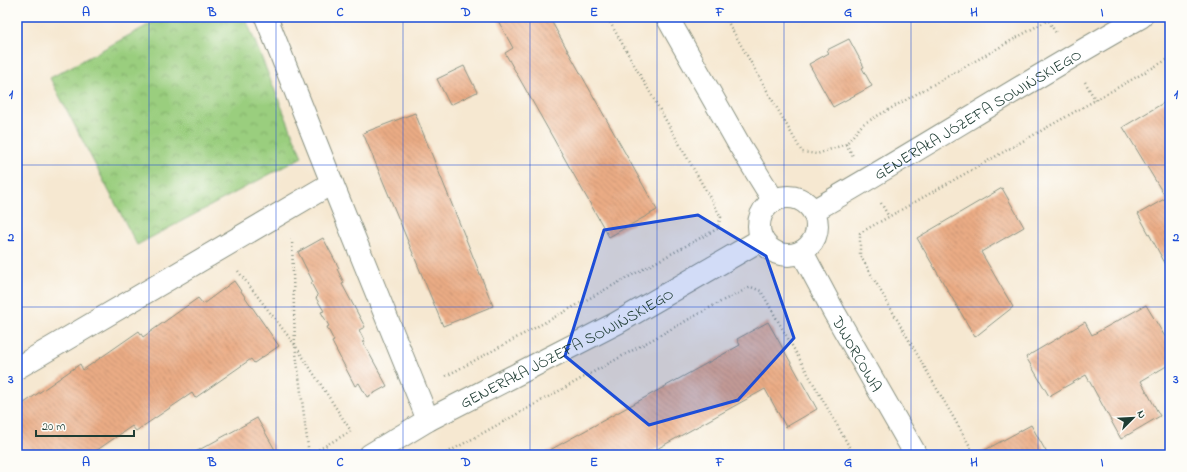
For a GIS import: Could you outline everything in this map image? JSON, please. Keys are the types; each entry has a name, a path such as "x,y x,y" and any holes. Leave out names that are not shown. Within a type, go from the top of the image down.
{"street":[{"path":"266,17 428,420"},
{"path":"667,17 740,146 774,201"},
{"name":"GENERAŁA JÓZEFA SOWIŃSKIEGO","path":"813,210 868,180 1113,24 1141,17"},
{"path":"18,366 332,183"},
{"path":"782,197 790,197 799,199 813,210 816,219 816,233 810,246 795,255 779,255 766,246 759,231 758,222 761,213 766,206 782,197"},
{"name":"GENERAŁA JÓZEFA SOWIŃSKIEGO","path":"370,455 428,420 617,322 762,239"},
{"name":"DWORCOWA","path":"802,252 834,312 916,455"}],"path":[{"path":"607,17 721,217 717,229 691,244"},
{"path":"725,17 802,152 817,154 846,144 863,124 1048,20"},
{"path":"975,455 860,255 860,233 1170,58"},
{"path":"290,207 295,345 309,455 356,428"},
{"path":"220,248 295,345 351,431"},
{"path":"443,455 722,300 751,287 761,291 854,455"}],"highlighted area":[{"path":"698,215 766,256 794,338 738,400 649,425 565,356 604,230"}],"green space":[{"path":"163,17 245,17 302,157 137,245 50,78"}],"building":[{"path":"496,17 549,17 657,210 609,237 505,53 513,48"},
{"path":"849,39 872,86 833,107 809,64 829,53 827,50"},
{"path":"464,66 477,92 450,105 437,79"},
{"path":"1170,99 1170,272 1138,214 1166,198 1123,127"},
{"path":"415,113 493,306 443,326 363,133"},
{"path":"1002,188 1024,227 981,252 1013,307 975,337 917,238"},
{"path":"323,238 339,268 337,269 344,283 342,284 365,327 359,330 365,342 363,342 387,386 367,397 359,383 355,386 332,342 334,341 327,327 329,326 321,312 324,311 316,298 318,296 311,283 313,282 298,252"},
{"path":"234,281 279,346 254,363 251,359 195,398 192,393 136,431 132,426 90,455 17,455 17,408 80,364 83,370 139,331 143,337 198,298 203,304"},
{"path":"1146,305 1170,345 1170,364 1141,381 1160,416 1121,439 1086,375 1049,396 1026,357 1085,322 1092,335"},
{"path":"768,322 817,409 786,427 765,389 646,455 541,455 740,345 737,339"},
{"path":"257,418 278,455 190,455"},
{"path":"1031,425 1048,455 976,455"}]}
